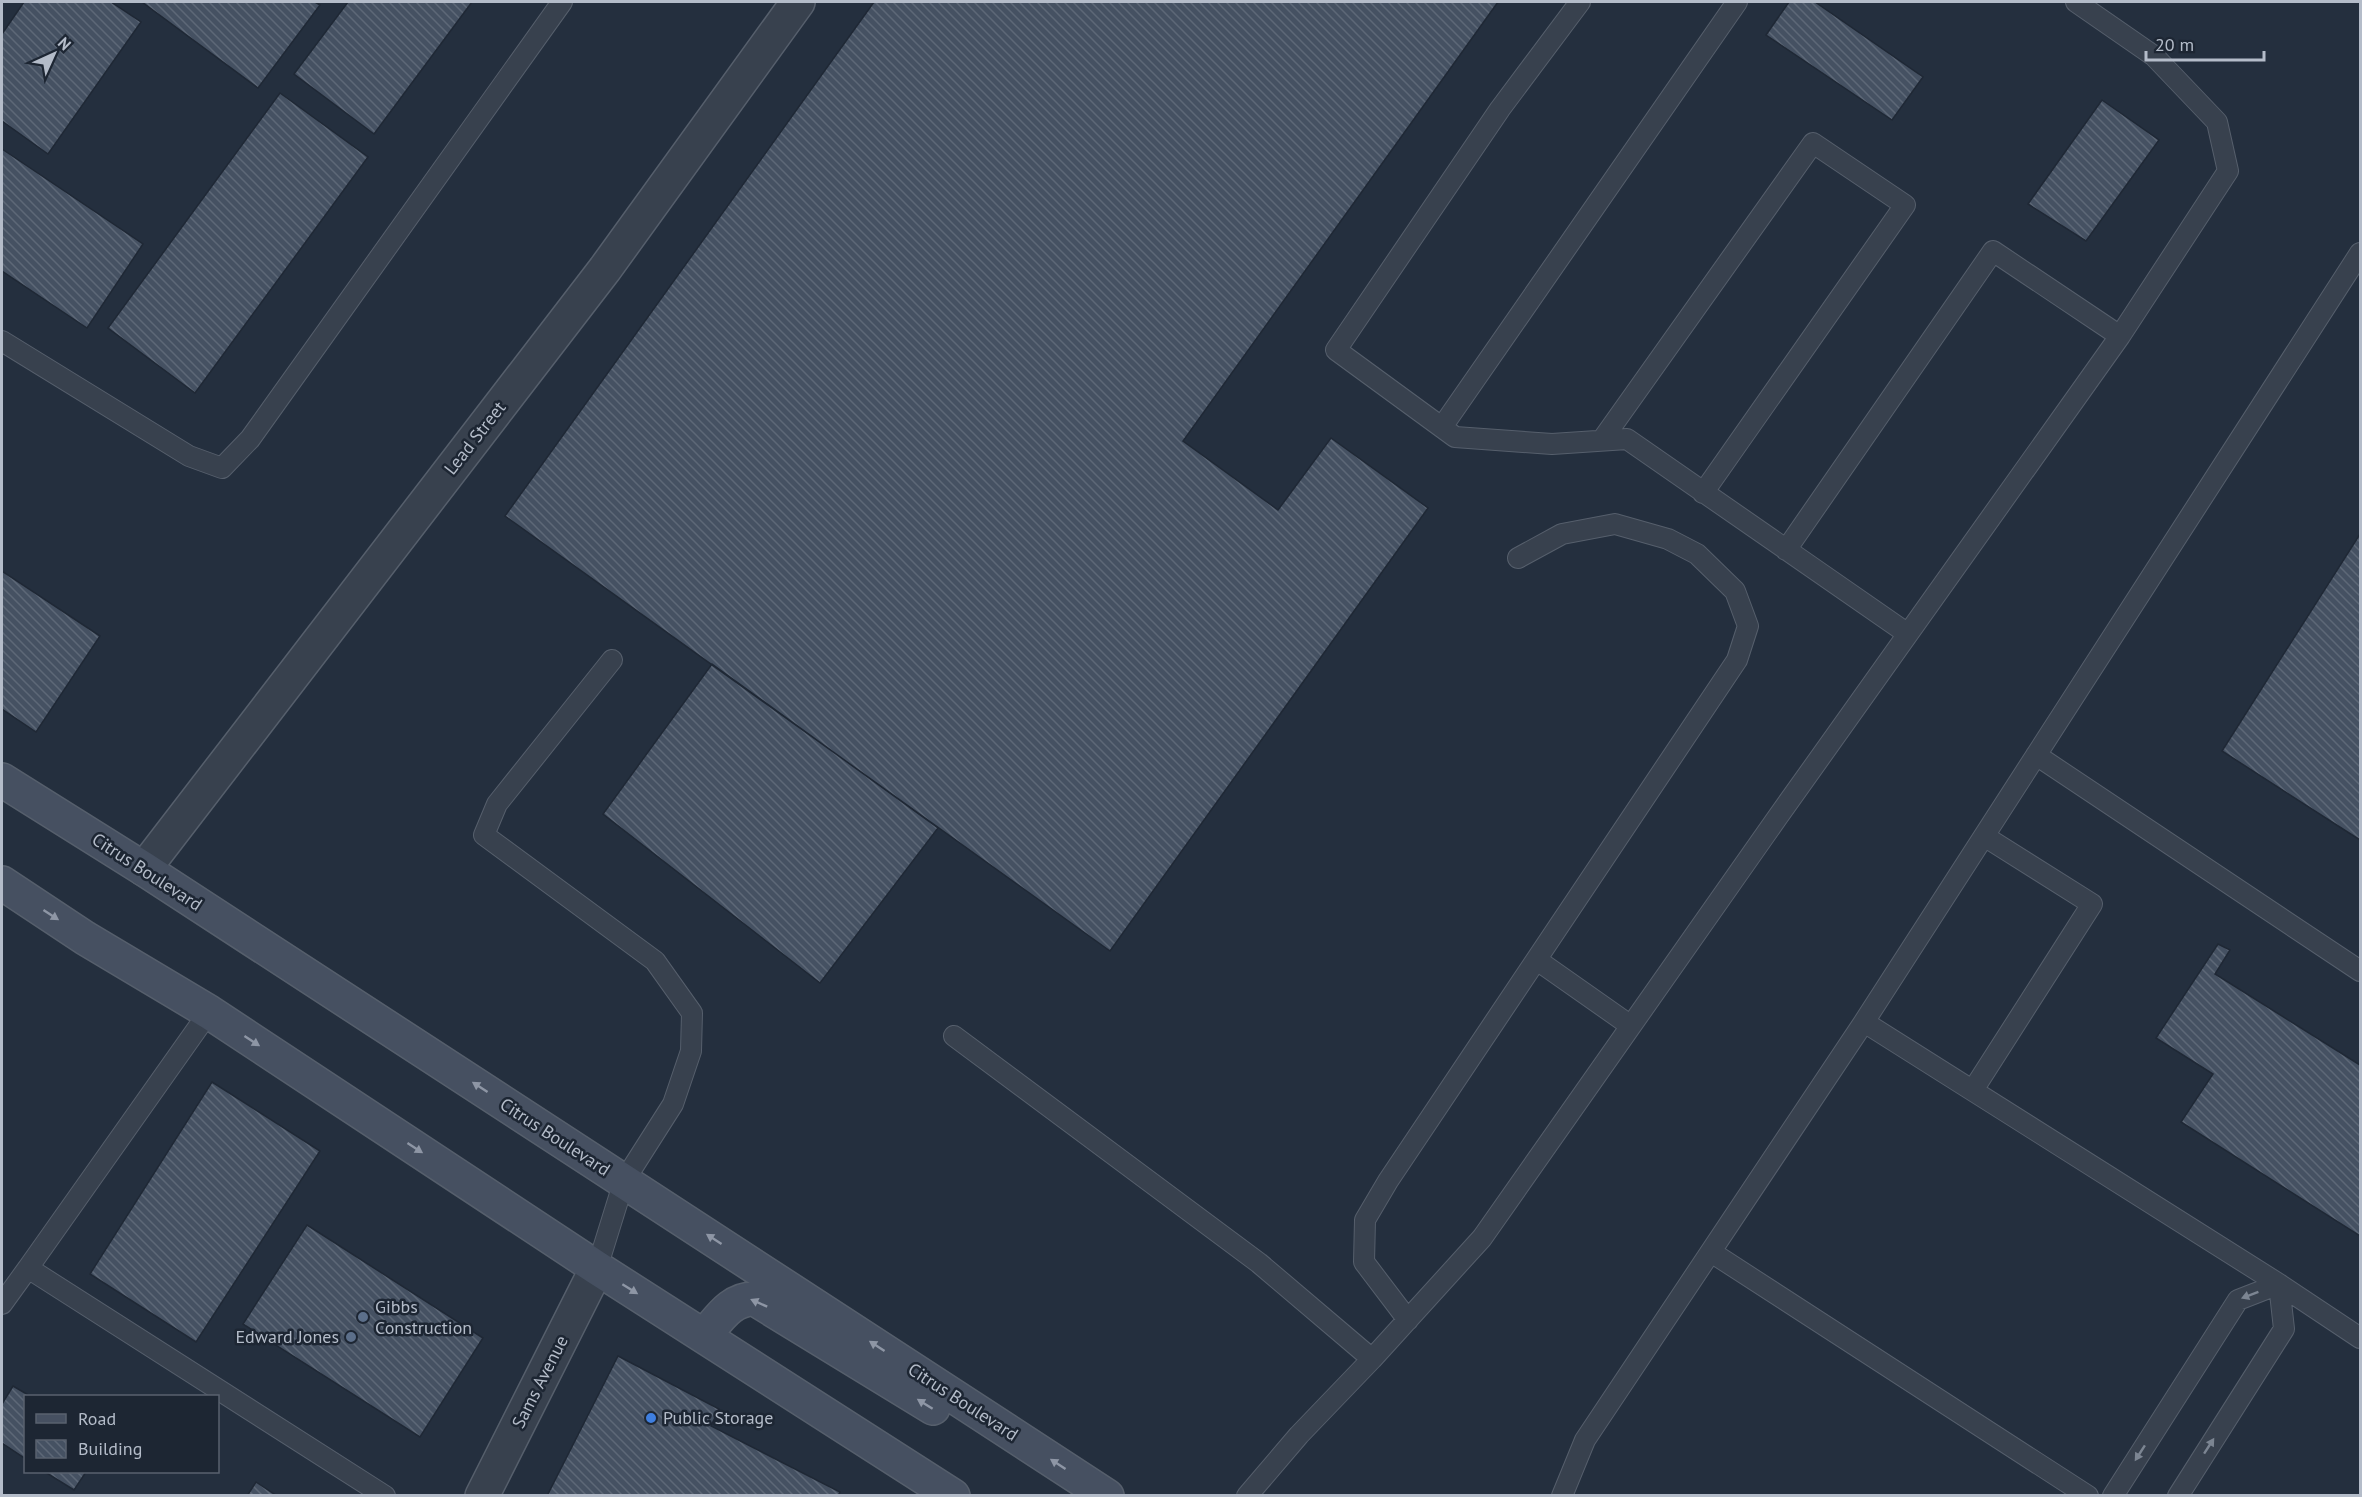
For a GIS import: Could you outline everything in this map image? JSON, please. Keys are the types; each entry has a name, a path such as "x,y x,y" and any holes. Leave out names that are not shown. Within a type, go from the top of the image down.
{"street":[{"name":"Lead Street","path":"144,869 605,269 798,2"},
{"name":"Citrus Boulevard","path":"2,780 144,869 1107,1496"},
{"path":"2,883 85,938 209,1012 597,1268 953,1496"},
{"name":"Sams Avenue","path":"482,1496 597,1268"},
{"path":"704,1336 731,1306 739,1301 755,1299 944,1415 968,1424 1000,1426"}],"lane":[{"path":"2,341 189,456 222,468 250,439 562,2"},
{"path":"1580,2 1500,109 1336,350 1455,437 1552,444 1627,439 1908,634"},
{"path":"1442,428 1737,2"},
{"path":"1247,1496 1299,1435 1482,1238 2120,336 2228,171 2217,122 2154,56 2076,2"},
{"path":"1602,440 1813,143 1905,205 1703,493"},
{"path":"1786,550 1994,250 2120,336"},
{"path":"1563,1496 1586,1440 1864,1022 2361,253"},
{"path":"1408,1320 1364,1262 1365,1220 1388,1181 1737,660 1748,626 1735,591 1697,554 1668,539 1615,524 1562,534 1518,558"},
{"path":"597,1268 624,1181 673,1104 691,1051 692,1013 655,961 484,836 497,804 612,660"},
{"path":"2036,755 2361,971"},
{"path":"1973,1090 2092,904 1984,836"},
{"path":"1537,960 1631,1026"},
{"path":"2,1304 209,1012"},
{"path":"1864,1022 2361,1338"},
{"path":"954,1035 1259,1263 1372,1359"},
{"path":"1711,1252 2088,1496"},
{"path":"28,1268 385,1496"},
{"path":"2113,1496 2238,1300 2279,1284"},
{"path":"2178,1496 2284,1329 2279,1284"}],"building":[{"path":"24,2 111,2 141,22 48,154 2,121 2,34"},
{"path":"142,2 315,2 320,5 258,88"},
{"path":"348,2 472,2 374,134 294,74"},
{"path":"874,2 1498,2 1183,441 1278,510 1331,438 1428,508 1110,951 505,516"},
{"path":"1789,2 1815,2 1923,77 1892,120 1766,35"},
{"path":"280,93 368,157 195,393 108,328"},
{"path":"2102,100 2159,140 2086,241 2028,204"},
{"path":"2,149 143,244 87,328 2,271"},
{"path":"2360,534 2360,840 2222,751"},
{"path":"2,571 100,636 36,732 2,709"},
{"path":"712,664 938,828 820,983 603,814"},
{"path":"2218,944 2230,950 2215,974 2360,1065 2360,1236 2181,1122 2213,1074 2156,1038"},
{"path":"212,1082 320,1151 196,1342 90,1274"},
{"path":"307,1225 483,1338 420,1437 243,1324"},
{"name":"Public Storage","path":"618,1356 719,1409 711,1426 840,1492 838,1496 547,1496"},
{"path":"13,1386 28,1395 24,1395 24,1458 2,1443 2,1404"},
{"path":"47,1473 85,1473 74,1490"},
{"path":"256,1482 277,1496 247,1496"}],"place":[{"name":"Gibbs Construction","path":"363,1317"},
{"name":"Edward Jones","path":"351,1337"},
{"name":"Public Storage","path":"651,1418"}]}
